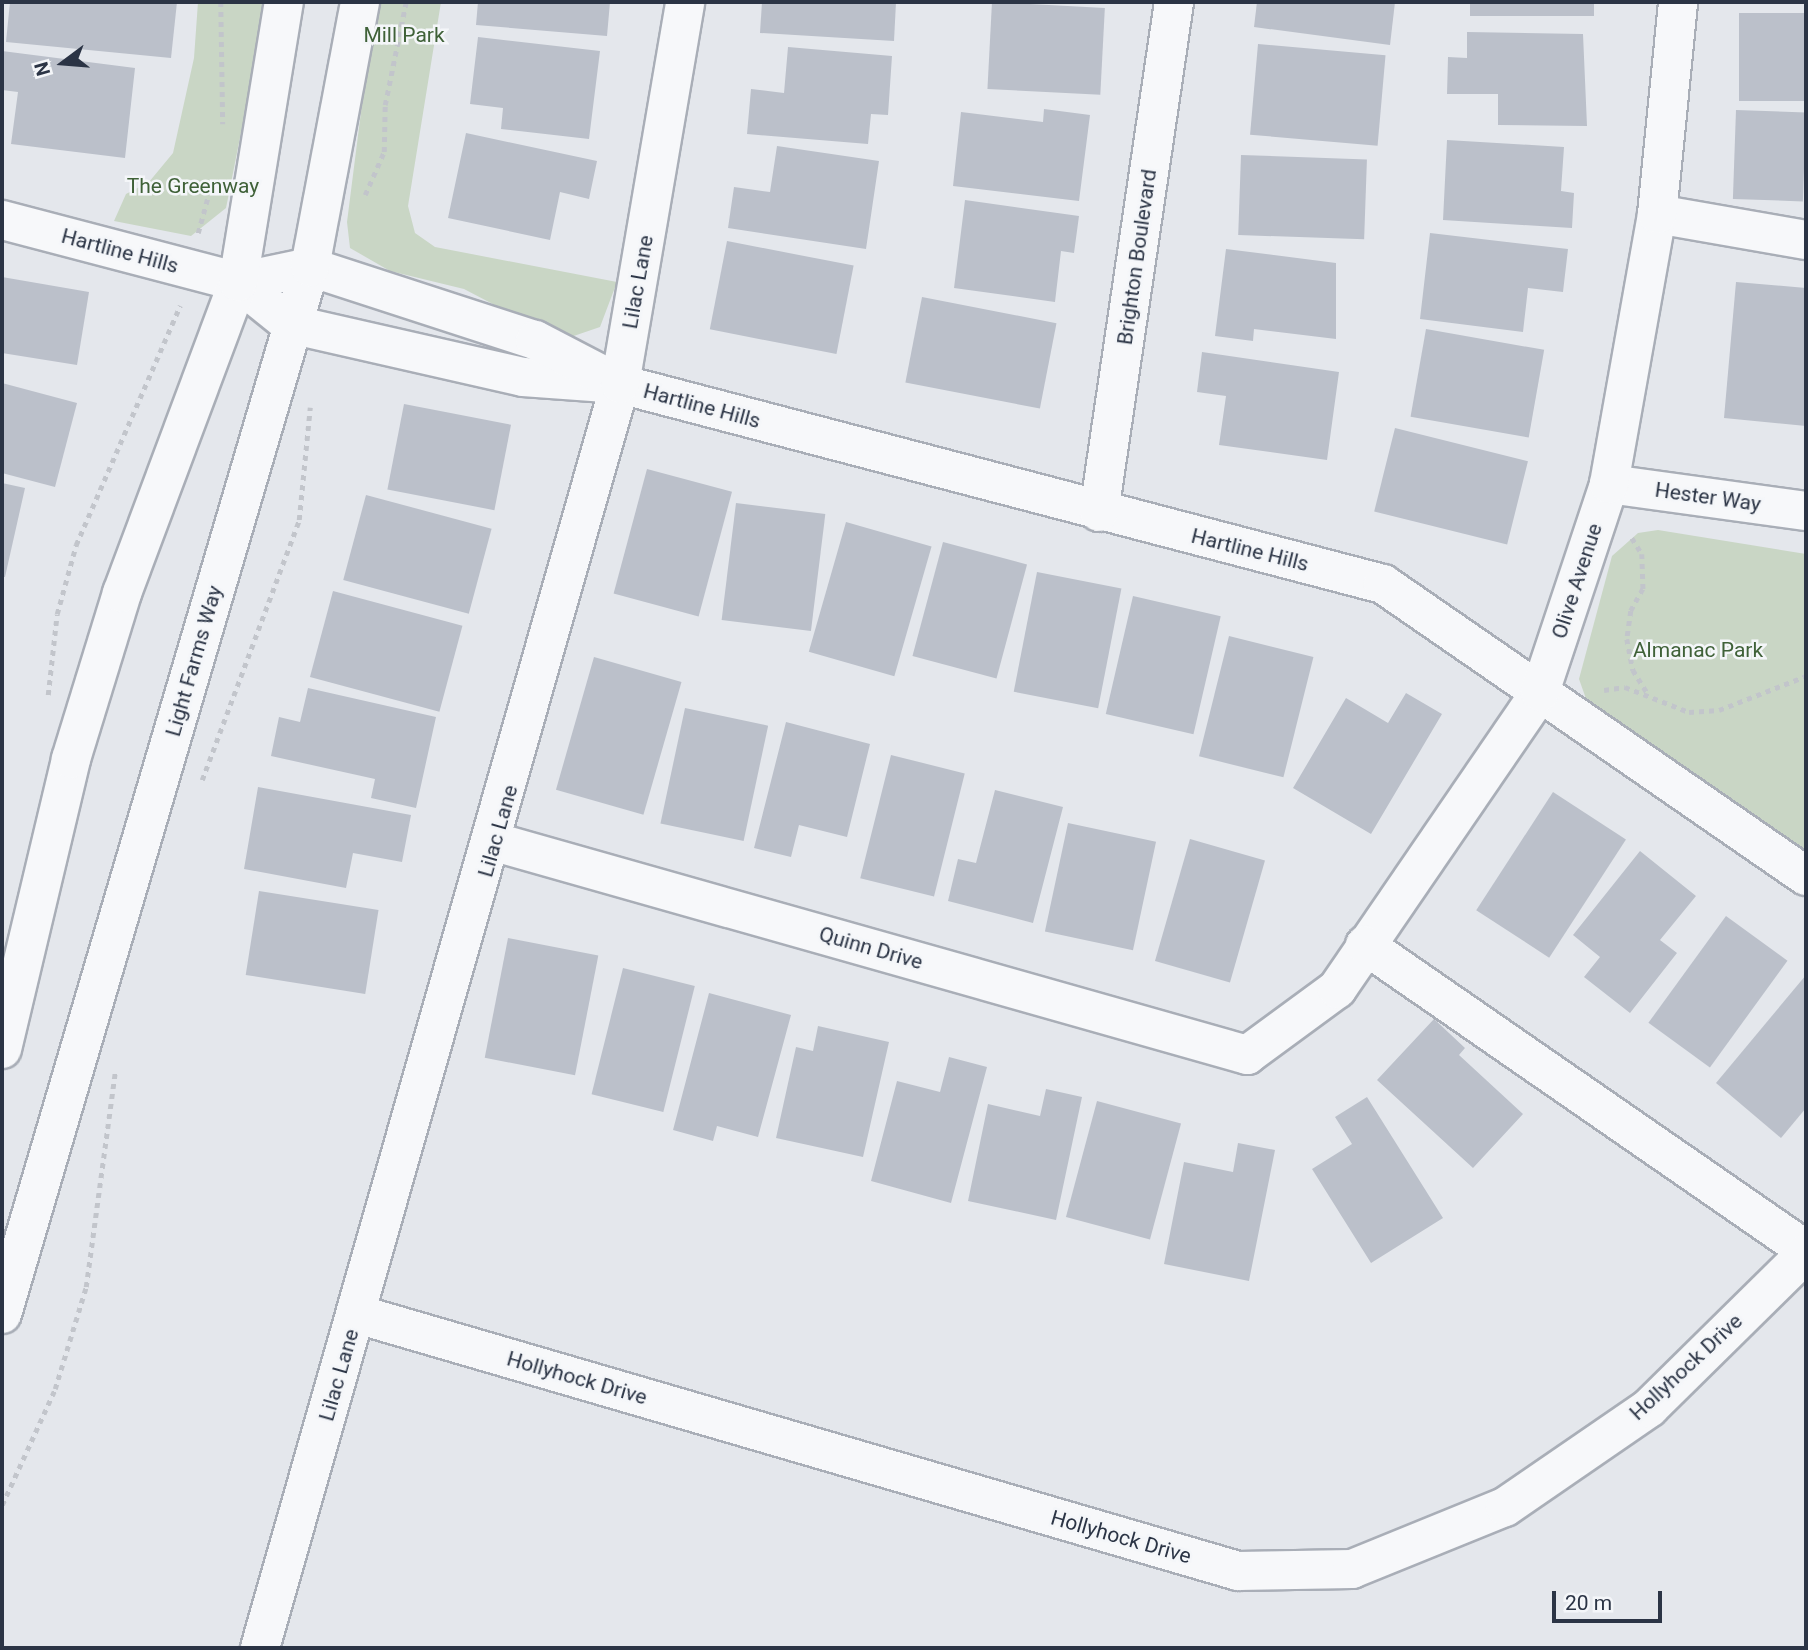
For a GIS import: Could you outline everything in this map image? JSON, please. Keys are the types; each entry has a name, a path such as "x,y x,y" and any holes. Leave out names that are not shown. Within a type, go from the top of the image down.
{"street":[{"path":"2,1049 71,759 118,606 238,282 284,2"},
{"name":"Light Farms Way","path":"2,1314 290,324 310,267 360,2"},
{"name":"Lilac Lane","path":"260,1648 495,842 620,384 685,2"},
{"name":"Brighton Boulevard","path":"1099,512 1174,2"},
{"name":"Olive Avenue","path":"1247,1055 1337,989 1540,692 1609,484 1657,214 1678,2"},
{"path":"1657,214 1806,240"},
{"name":"Hartline Hills","path":"2,220 238,282 290,324 523,376 620,384 1099,512 1382,584 1806,876"},
{"name":"Hartline Hills","path":"238,282 310,267 535,340 620,384"},
{"name":"Hester Way","path":"1609,484 1806,511"},
{"name":"Quinn Drive","path":"495,842 1247,1055"},
{"path":"1365,945 1806,1252"},
{"name":"Hollyhock Drive","path":"357,1314 1238,1571 1352,1569 1505,1507 1638,1415 1806,1252"}],"path":[{"path":"221,2 221,137"},
{"path":"363,208 384,152 385,105 406,2"},
{"path":"46,709 57,614 76,545 193,270 215,172"},
{"path":"198,792 299,520 310,400"},
{"path":"1628,532 1642,554 1643,589 1631,611 1627,639 1633,670 1648,695"},
{"path":"1599,690 1625,687 1689,712 1719,710 1806,676"},
{"path":"2,1505 55,1389 86,1287 117,1062"}],"green space":[{"name":"The Greenway","path":"198,2 267,2 226,208 191,236 114,221 126,194 149,182 173,153 194,58"},
{"name":"Mill Park","path":"375,2 441,2 408,206 415,233 435,247 617,282 600,327 562,340 464,289 390,271 350,248 347,222"},
{"name":"Almanac Park","path":"1658,530 1806,554 1806,861 1590,710 1579,679 1612,556 1638,533"}],"building":[{"path":"10,2 177,2 171,58 6,42"},
{"path":"478,2 610,2 607,36 476,25"},
{"path":"762,2 896,2 894,41 760,33"},
{"path":"992,2 1105,8 1100,95 987,89"},
{"path":"1257,2 1395,2 1390,45 1254,27"},
{"path":"1470,2 1594,2 1594,16 1470,16"},
{"path":"1739,13 1806,13 1806,101 1739,101"},
{"path":"1467,32 1583,34 1587,126 1498,125 1498,94 1447,94 1448,57 1467,58"},
{"path":"478,37 600,51 589,139 501,129 503,108 470,104"},
{"path":"1258,44 1386,55 1378,146 1250,135"},
{"path":"788,47 892,56 888,115 871,114 868,144 747,134 751,89 784,93"},
{"path":"2,51 135,68 125,158 11,144 18,92 2,90"},
{"path":"1044,109 1090,115 1079,201 953,186 961,112 1043,122"},
{"path":"1736,110 1806,112 1803,201 1733,199"},
{"path":"466,133 597,161 589,199 560,192 550,240 448,218"},
{"path":"1447,140 1564,147 1561,191 1574,193 1572,228 1443,220"},
{"path":"777,146 879,161 866,249 728,228 734,187 770,192"},
{"path":"1241,155 1367,159 1364,239 1238,235"},
{"path":"965,200 1079,216 1074,253 1061,251 1055,302 954,288"},
{"path":"1430,233 1568,249 1563,292 1528,288 1523,332 1420,319"},
{"path":"727,241 854,266 836,354 710,329"},
{"path":"1226,249 1336,263 1336,339 1254,329 1253,341 1215,336"},
{"path":"2,277 89,292 77,365 2,353"},
{"path":"1736,282 1806,288 1806,426 1724,418"},
{"path":"922,297 1056,323 1040,409 905,382"},
{"path":"1426,329 1544,350 1529,437 1411,417"},
{"path":"1202,352 1339,372 1327,460 1219,445 1226,396 1197,392"},
{"path":"2,383 77,403 55,487 2,473"},
{"path":"404,404 511,425 494,510 387,489"},
{"path":"1395,428 1528,461 1507,545 1374,511"},
{"path":"647,469 732,492 699,616 614,594"},
{"path":"2,483 25,488 5,577 2,577"},
{"path":"366,495 492,529 469,614 343,580"},
{"path":"736,503 825,514 811,631 722,620"},
{"path":"846,522 932,547 894,676 809,652"},
{"path":"943,542 1027,565 996,678 912,656"},
{"path":"1037,572 1121,588 1098,708 1014,692"},
{"path":"333,591 462,626 439,712 310,677"},
{"path":"1133,596 1221,616 1193,734 1106,714"},
{"path":"1229,636 1313,657 1283,777 1199,756"},
{"path":"594,657 681,682 643,815 556,790"},
{"path":"308,688 436,717 416,808 371,798 375,779 271,756 279,717 300,722"},
{"path":"1406,693 1442,714 1371,834 1293,788 1346,698 1388,723"},
{"path":"685,708 768,726 744,841 660,823"},
{"path":"786,722 870,744 847,837 799,825 791,857 754,848"},
{"path":"891,755 965,773 934,897 860,878"},
{"path":"258,787 411,815 402,862 353,853 346,888 244,869"},
{"path":"995,790 1063,807 1033,923 948,901 958,859 976,863"},
{"path":"1553,792 1626,839 1549,958 1476,910"},
{"path":"1068,823 1156,842 1133,950 1045,932"},
{"path":"1190,839 1265,860 1230,983 1155,961"},
{"path":"1640,851 1696,896 1660,940 1677,953 1630,1013 1584,977 1600,957 1573,935"},
{"path":"259,891 379,910 365,994 246,975"},
{"path":"1726,916 1787,961 1710,1067 1648,1023"},
{"path":"508,938 598,956 575,1075 485,1058"},
{"path":"623,968 695,986 663,1112 592,1094"},
{"path":"1806,975 1806,1108 1781,1138 1716,1083"},
{"path":"709,993 791,1015 758,1137 717,1126 713,1141 673,1130"},
{"path":"1434,1019 1465,1048 1459,1055 1523,1114 1473,1168 1377,1080"},
{"path":"818,1026 889,1042 863,1157 776,1138 796,1047 813,1051"},
{"path":"949,1057 987,1067 951,1203 871,1181 897,1081 940,1092"},
{"path":"1046,1089 1082,1097 1056,1220 968,1201 988,1104 1040,1116"},
{"path":"1367,1097 1443,1218 1371,1263 1312,1169 1352,1144 1335,1117"},
{"path":"1097,1101 1181,1124 1150,1239 1066,1217"},
{"path":"1238,1143 1275,1150 1249,1281 1164,1264 1184,1162 1233,1172"}]}
